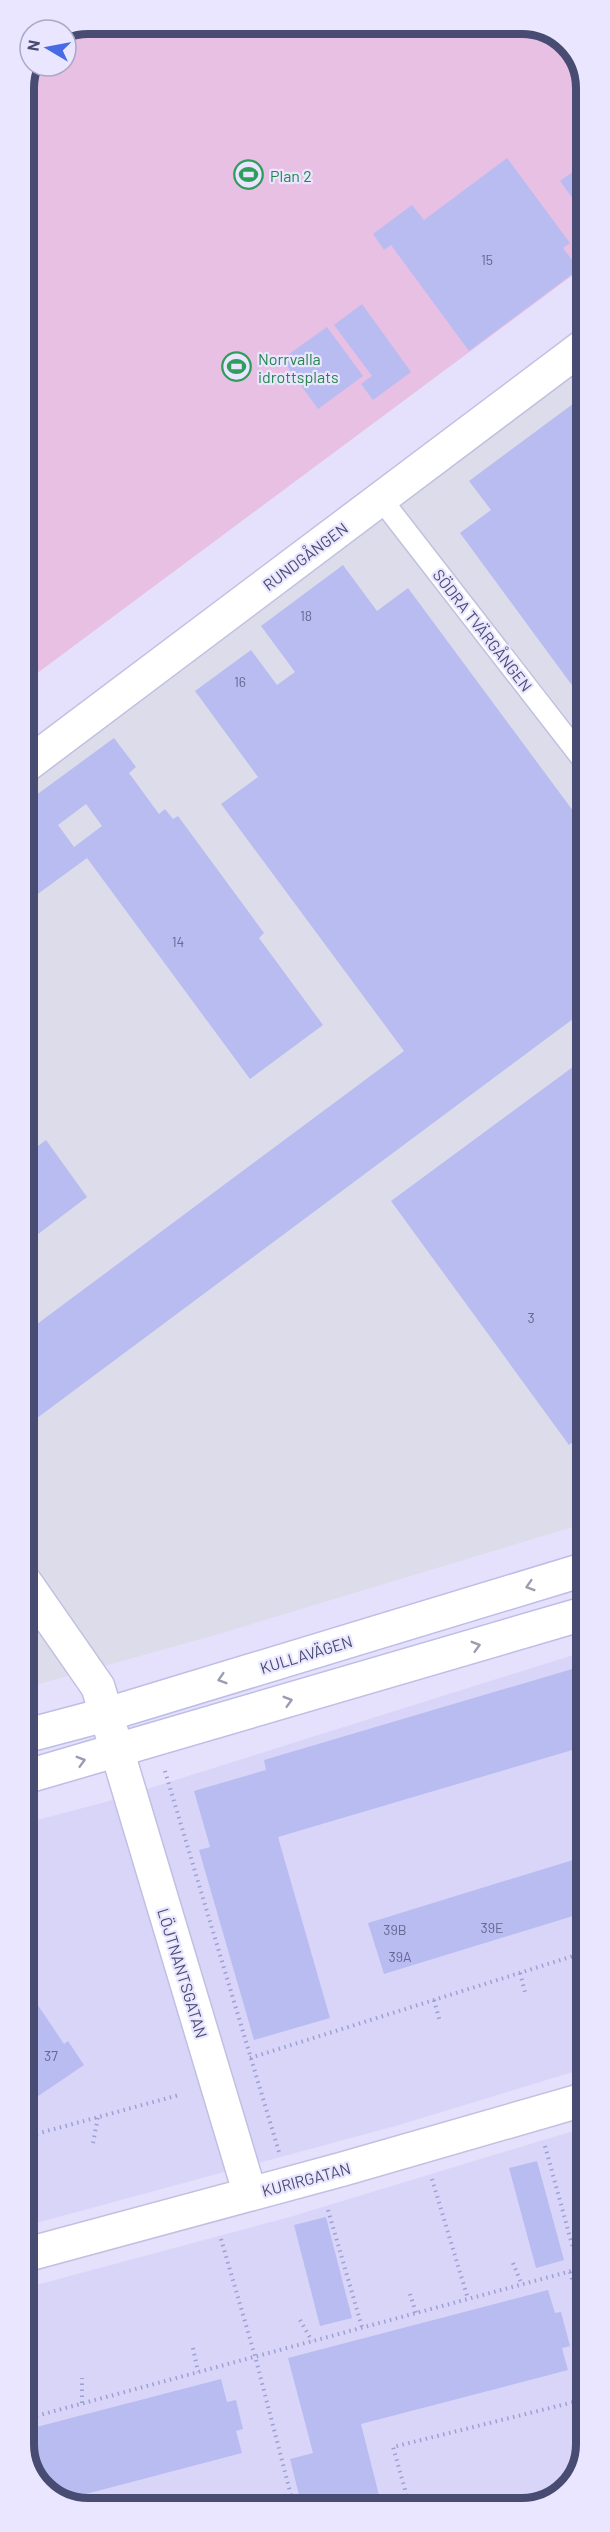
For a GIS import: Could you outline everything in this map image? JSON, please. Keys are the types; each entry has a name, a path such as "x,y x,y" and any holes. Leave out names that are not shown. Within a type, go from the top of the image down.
{"street":[{"name":"RUNDGÅNGEN","path":"34,759 576,352"},
{"name":"KULLAVÄGEN","path":"34,1734 108,1714 576,1572"},
{"name":"LÖJTNANTSGATAN","path":"34,1595 98,1687 108,1714 125,1780 250,2194"},
{"path":"34,1774 576,1629"},
{"name":"KURIRGATAN","path":"34,2252 250,2194 576,2102"}],"lane":[{"name":"SÖDRA TVÄRGÅNGEN","path":"381,499 576,750"}],"path":[{"path":"165,1770 250,2058 303,2179 362,2327"},
{"path":"250,2058 576,1955"},
{"path":"520,1973 525,1992"},
{"path":"434,2000 440,2022"},
{"path":"34,2135 179,2095"},
{"path":"536,2114 576,2259"},
{"path":"93,2144 98,2117"},
{"path":"423,2146 468,2299"},
{"path":"212,2204 292,2497"},
{"path":"513,2263 522,2285"},
{"path":"34,2416 576,2271"},
{"path":"570,2272 576,2292"},
{"path":"411,2294 416,2313"},
{"path":"300,2320 312,2341"},
{"path":"193,2348 198,2372"},
{"path":"82,2378 82,2403"},
{"path":"407,2498 393,2447 576,2401"}],"shaded area":[{"name":"Norrvalla idrottsplats","path":"89,34 535,36 557,48 573,71 576,89 576,273 34,676 34,89 36,78 78,78 78,36"},
{"path":"576,370 576,1526 212,1636 34,1685 34,772"},
{"path":"576,1654 576,2071 399,2125 34,2224 34,1821 102,1803"},
{"path":"576,2130 576,2443 573,2461 557,2484 542,2493 521,2498 85,2497 68,2493 53,2484 39,2464 34,2443 34,2286 293,2216"}],"building":[{"path":"507,158 570,243 563,248 576,265 576,271 469,351 391,245 384,250 373,234 412,205 424,220"},
{"path":"576,169 576,203 560,181"},
{"path":"362,304 411,372 373,400 361,384 372,376 334,325"},
{"path":"327,327 363,376 318,409 282,359"},
{"path":"576,402 576,691 460,533 491,510 469,481"},
{"path":"343,565 377,611 408,588 576,815 576,1017 34,1420 34,1326 404,1051 221,804 258,777 195,691 251,650 277,685 295,672 261,626"},
{"path":"114,738 136,767 129,773 159,814 165,809 173,819 178,816 264,933 259,938 323,1025 250,1079 87,858 34,897 34,797","holes":["86,804 102,826 74,847 58,825"]},
{"path":"576,1065 576,1440 569,1445 391,1201"},
{"path":"46,1140 87,1197 34,1237 34,1149"},
{"path":"576,1668 576,1749 278,1837 330,2018 254,2040 199,1850 210,1847 194,1791 266,1770 264,1760"},
{"path":"576,1859 576,1915 384,1974 368,1923"},
{"path":"34,1999 64,2044 68,2041 84,2065 34,2099"},
{"path":"537,2161 564,2260 536,2268 509,2168"},
{"path":"326,2217 352,2318 320,2326 294,2225"},
{"path":"548,2290 555,2313 561,2312 570,2346 562,2348 568,2370 361,2424 380,2498 300,2497 290,2459 313,2453 288,2358"},
{"path":"221,2379 227,2402 236,2400 243,2429 236,2431 242,2453 78,2496 53,2484 42,2470 36,2454 34,2428"}],"place":[{"name":"Plan 2","path":"249,175"},
{"name":"Norrvalla idrottsplats","path":"237,367"}]}
